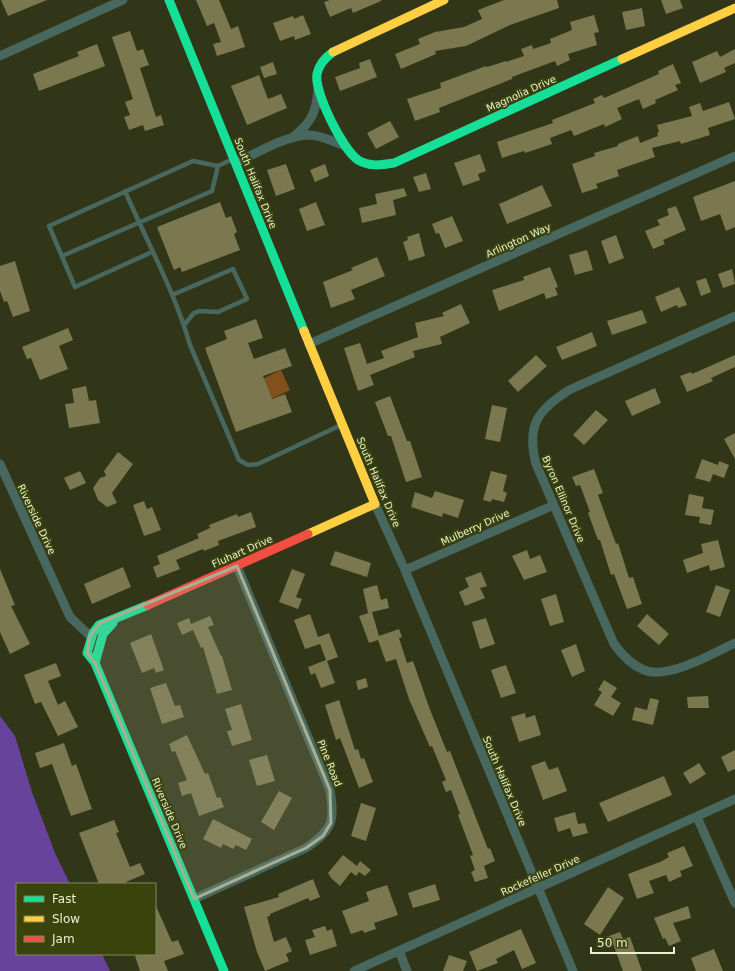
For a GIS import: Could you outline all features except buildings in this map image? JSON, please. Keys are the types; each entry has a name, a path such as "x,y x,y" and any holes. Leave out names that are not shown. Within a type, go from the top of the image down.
{"street":[{"path":"0,56 123,0"},
{"name":"South Halifax Drive","path":"169,0 375,504 405,570 573,971"},
{"path":"292,138 305,128 312,117 317,105 317,76 320,66 327,56 337,48 444,0"},
{"path":"733,0 735,7"},
{"name":"Magnolia Drive","path":"318,88 345,146 354,158 371,166 394,163 735,7"},
{"path":"235,160 292,138 310,135 326,138 345,146"},
{"name":"Arlington Way","path":"309,344 735,156"},
{"name":"Byron Ellinor Drive","path":"735,316 569,390 550,402 540,413 534,426 533,452 536,464 614,644 633,664 645,671 660,672 670,670 735,643"},
{"name":"Riverside Drive","path":"0,464 70,617 90,636 87,654 95,664 224,971"},
{"name":"Fluhart Drive","path":"90,636 100,623 118,618 375,504"},
{"name":"Mulberry Drive","path":"405,570 554,505"},
{"name":"Pine Road","path":"194,899 306,848 323,836 331,823 333,808 330,790 237,566"},
{"name":"Fluhart Drive","path":"95,664 103,634 118,618"},
{"name":"Rockefeller Drive","path":"354,971 735,799"},
{"path":"696,817 735,903"},
{"path":"399,951 407,971"}],"lane":[{"path":"152,252 75,287 49,226 193,161 218,166 235,160"},
{"path":"62,256 212,191 218,166"},
{"path":"125,191 172,295 190,345 239,460 248,465 258,464 342,424"},
{"path":"172,295 233,269 247,299 218,312 200,310 194,313 184,325"}],"highlighted area":[{"path":"237,566 330,790 331,823 323,836 306,848 194,899 95,663 87,653 90,636 100,623"}],"shaded area":[{"path":"281,370 290,390 269,400 260,380"},
{"path":"0,716 15,736 32,792 55,853 70,883 16,883 16,955 102,955 110,971 0,971"}],"traffic: fast":[{"path":"169,0 304,331"},
{"path":"333,52 319,67 317,82 320,94 331,120 345,145 352,154 362,162 376,165 394,163 622,59"},
{"path":"148,605 99,625 93,633 87,653 95,663 224,971"},
{"path":"95,663 103,634 113,623"}],"traffic: slow":[{"path":"333,52 444,0"},
{"path":"622,59 735,8"},
{"path":"304,331 375,504 308,534"}],"traffic: jam":[{"path":"148,605 308,534"}]}
